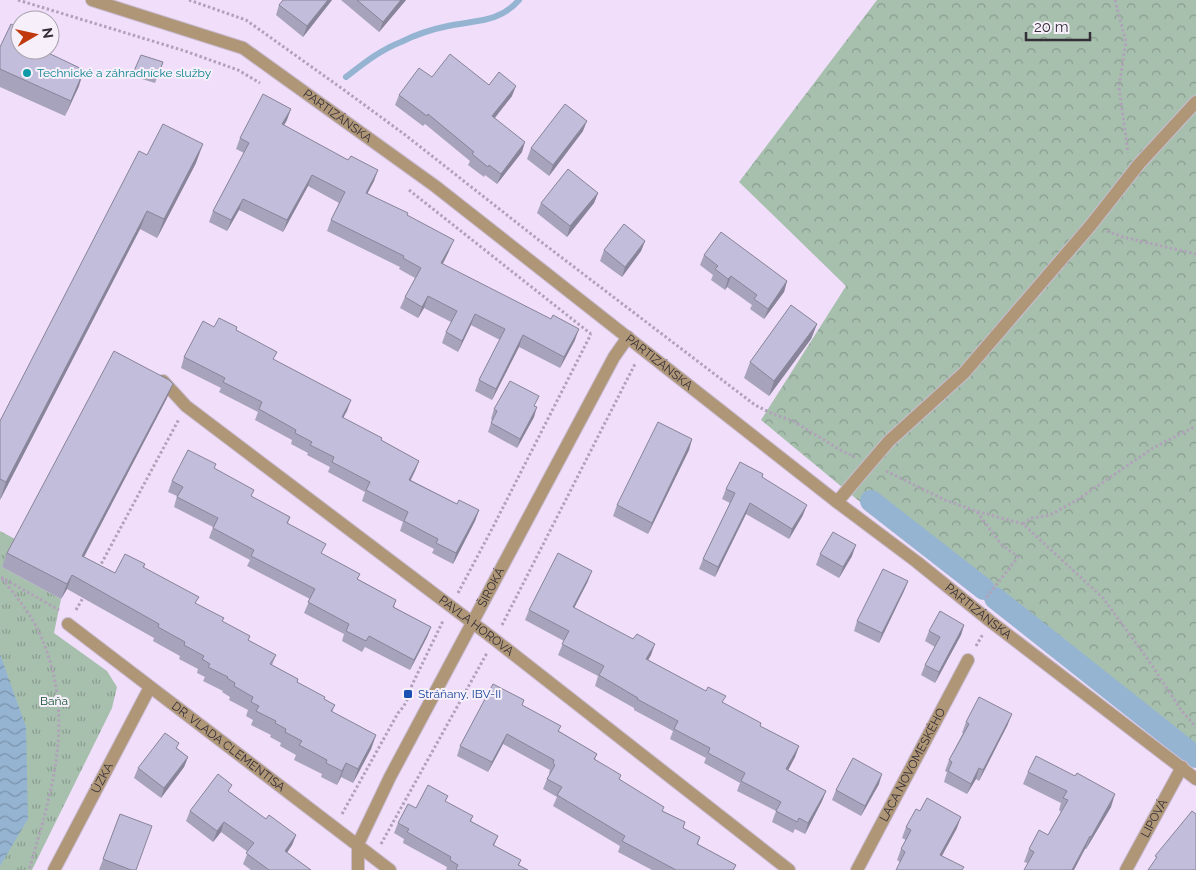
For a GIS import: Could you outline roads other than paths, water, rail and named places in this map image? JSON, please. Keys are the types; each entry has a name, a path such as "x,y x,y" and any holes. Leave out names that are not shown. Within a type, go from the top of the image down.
{"street":[{"name":"PARTIZÁNSKA","path":"92,0 243,48 435,186 990,621 1196,779"},
{"path":"838,502 888,441 964,372 1091,225 1139,164 1196,102"},
{"name":"ŠIROKÁ","path":"358,870 358,844 395,768 614,357 628,337"},
{"name":"PAVLA HOROVA","path":"163,381 186,406 472,622 789,870"},
{"name":"DR. VLADA CLEMENTISA","path":"68,624 390,870"},
{"name":"LACA NOVOMESKÉHO","path":"857,870 968,660"},
{"name":"ÚZKA","path":"54,870 150,687"},
{"name":"LIPOVÁ","path":"1126,870 1182,768"}],"water":[{"name":"Baňa","path":"0,654 26,727 28,819 0,866"}],"waterway":[{"path":"346,77 379,53 406,39 436,29 495,17 519,0"},
{"path":"871,501 984,589"},
{"path":"995,598 1196,757"}],"place":[{"name":"Technické a záhradnícke služby","path":"27,73"},
{"name":"Stráňany, IBV-II","path":"408,694"}]}
